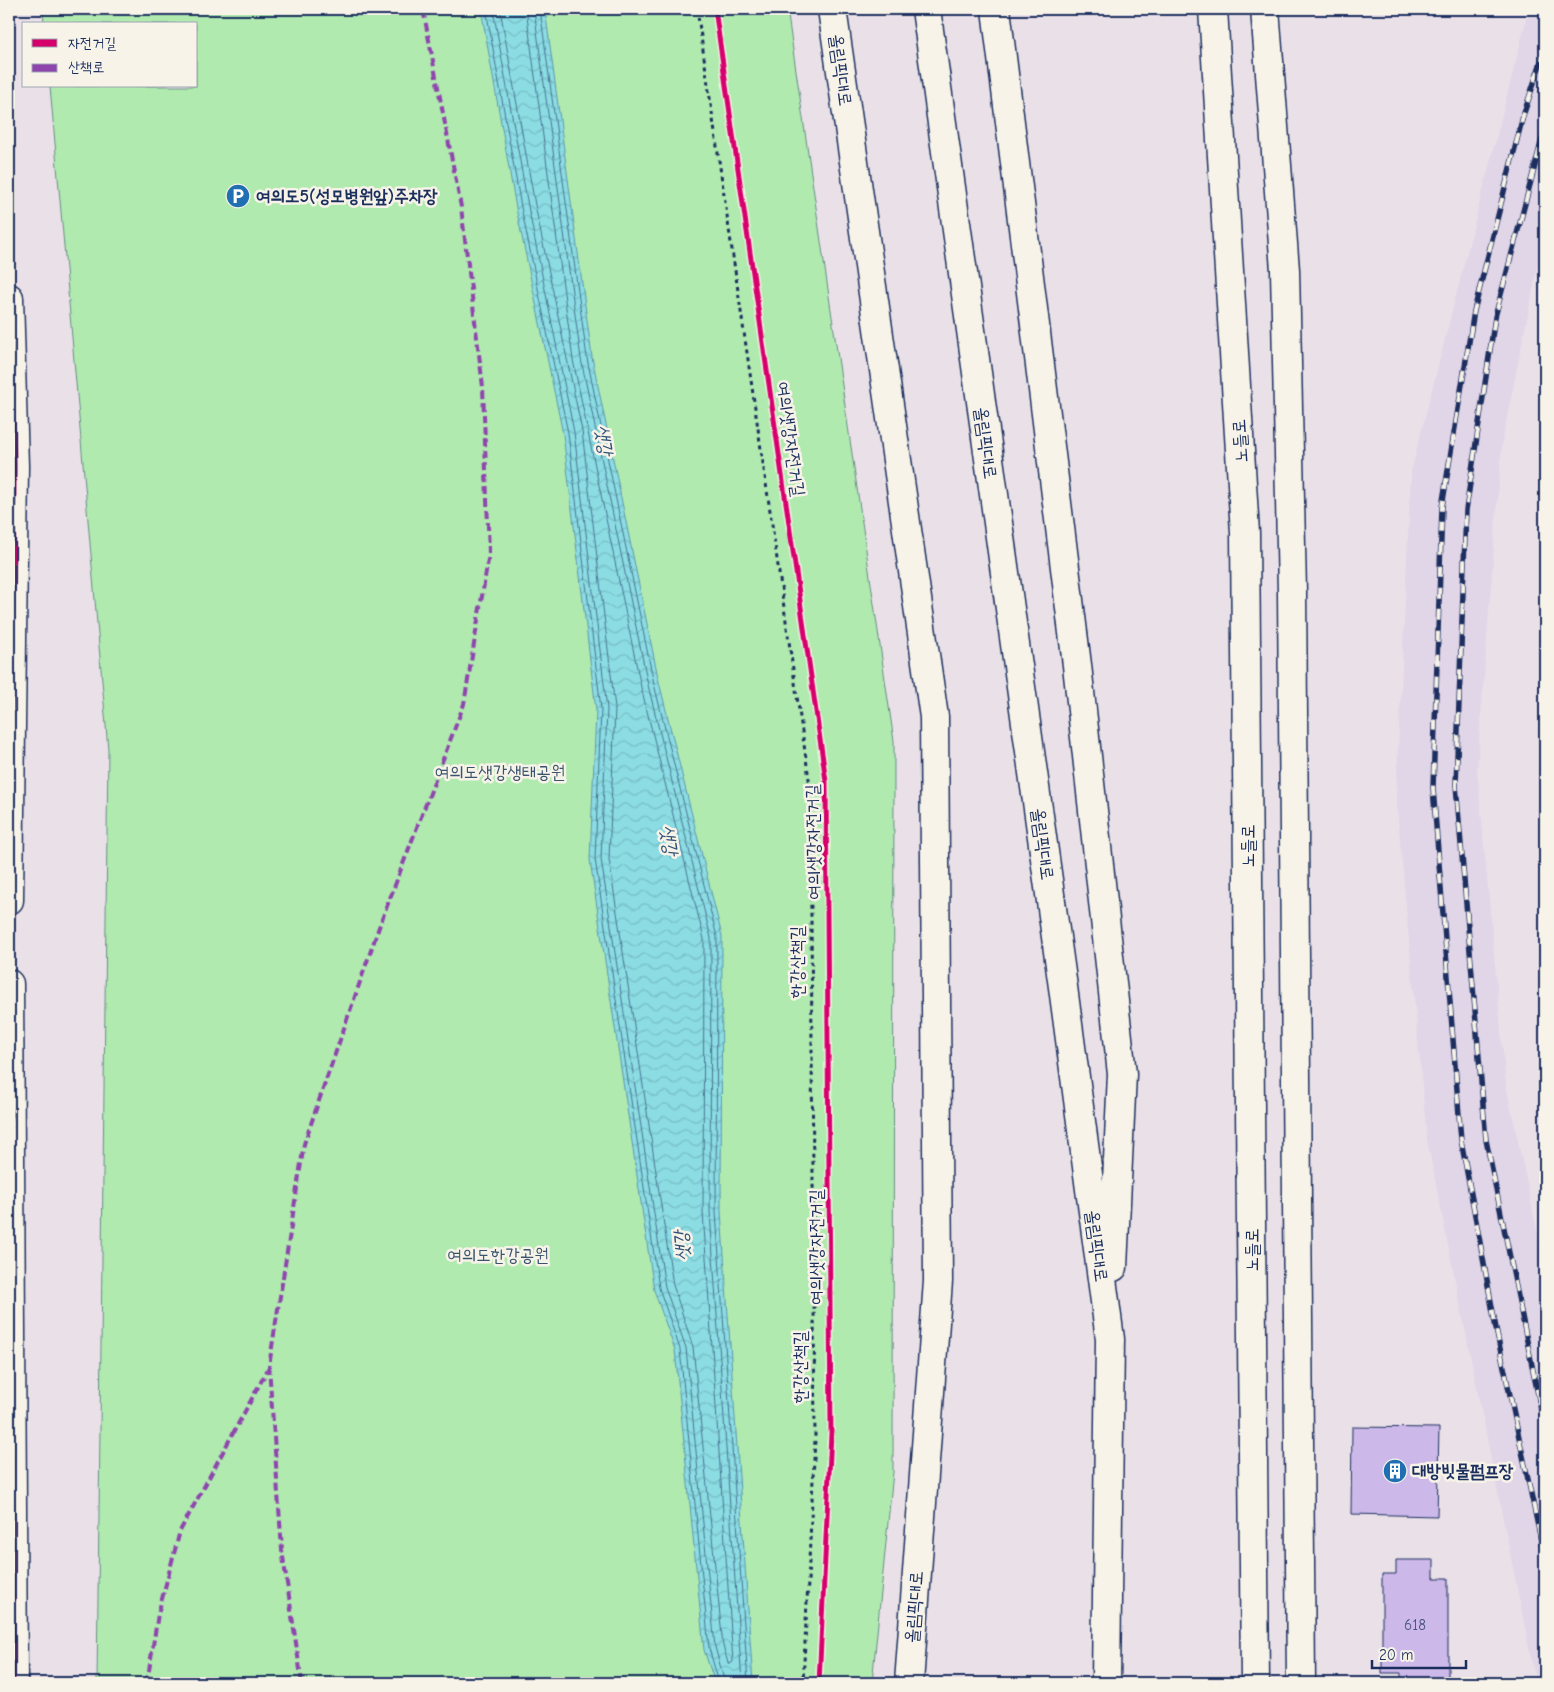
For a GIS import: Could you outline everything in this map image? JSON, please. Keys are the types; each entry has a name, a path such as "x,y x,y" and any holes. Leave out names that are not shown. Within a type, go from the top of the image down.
{"main road":[{"name":"올림픽대로","path":"832,9 934,717 938,1282 909,1683"},
{"name":"올림픽대로","path":"926,9 1063,987 1110,1338 1106,1683"},
{"path":"996,9 1076,656 1122,1074 1110,1338"},
{"name":"노들로","path":"1213,9 1246,533 1255,1683"},
{"path":"1265,9 1285,290 1292,612 1301,1683"},
{"path":"9,298 14,466 9,900"},
{"path":"9,984 13,1683"}],"shaded area":[{"path":"1529,9 1545,9 1545,231 1502,442 1477,768 1506,1085 1545,1268 1545,1683 1536,1683 1427,1140 1396,796 1411,472"}],"green space":[{"name":"여의도한강공원","path":"43,9 787,9 894,741 893,1472 872,1683 97,1683 108,749 50,88 198,88 198,22 44,22"}],"water":[{"name":"샛강","path":"481,9 545,9 592,357 659,682 722,936 721,1211 753,1683 715,1683 704,1650 675,1350 654,1290 590,860 596,710 563,434 516,208"}],"building":[{"name":"대방빗물펌프장","path":"1352,1427 1439,1428 1437,1516 1351,1514"},
{"path":"1396,1560 1434,1560 1434,1578 1448,1578 1448,1683 1401,1683 1401,1673 1382,1673 1382,1574 1396,1574"}],"railway":[{"path":"1545,50 1523,116 1474,311 1442,507 1433,788 1461,1140 1498,1339 1545,1559"},
{"path":"1545,128 1495,317 1466,510 1456,785 1486,1140 1545,1429"}],"marked path":[{"path":"302,1683 282,1550 269,1366 304,1144 379,927 464,704 489,554 483,387 461,207 423,9"},
{"path":"147,1683 158,1614 180,1531 269,1367"}],"cycle path":[{"name":"여의샛강자전거길","path":"715,9 826,781 831,1433 819,1683"},
{"path":"9,298 14,466 9,900"},
{"path":"9,984 13,1683"}],"place":[{"name":"여의도5(성모병원앞)주차장","path":"238,196"},
{"name":"대방빗물펌프장","path":"1395,1471"}],"park label":[{"name":"여의도샛강생태공원","path":"500,772"}]}
